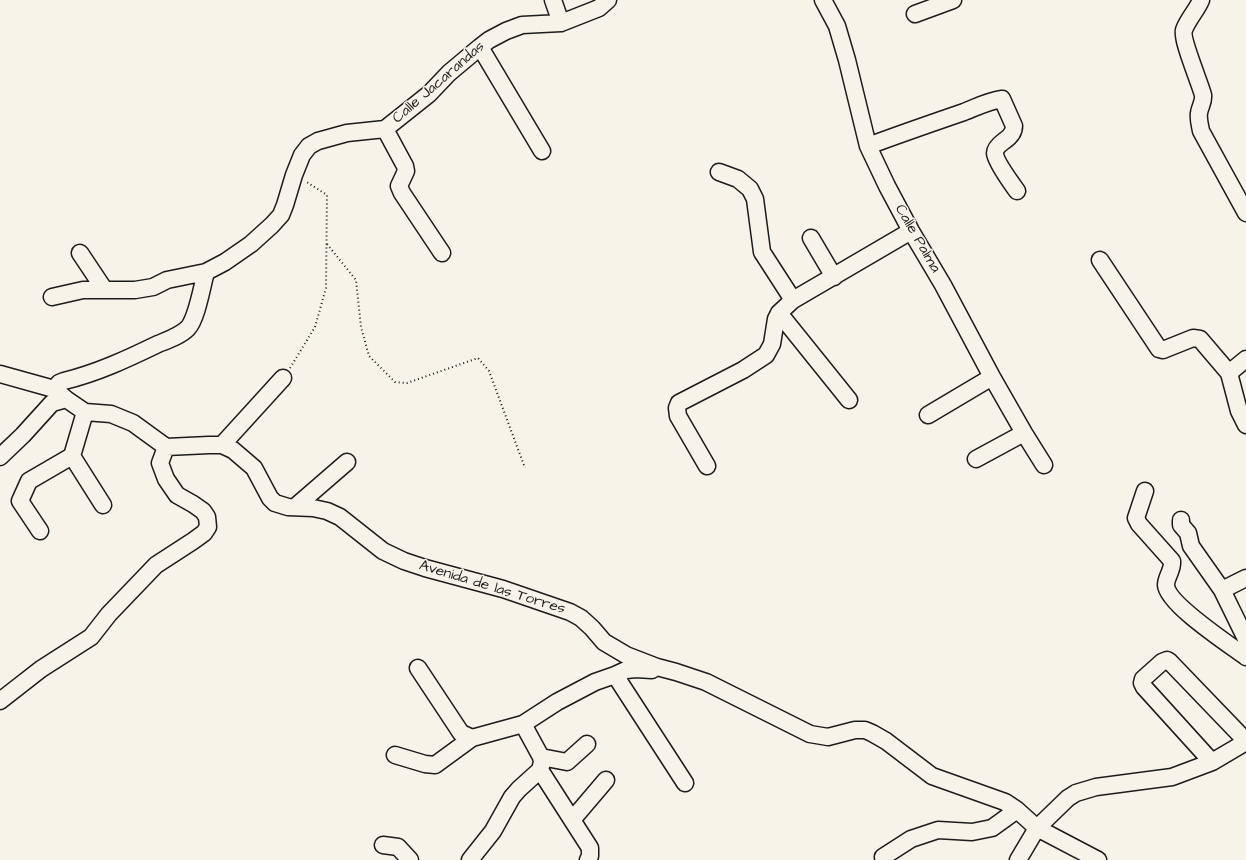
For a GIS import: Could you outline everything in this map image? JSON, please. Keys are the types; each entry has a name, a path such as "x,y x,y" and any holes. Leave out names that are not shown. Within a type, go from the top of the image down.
{"street":[{"path":"553,0 561,23"},
{"name":"Calle Palma","path":"823,0 837,26 868,146 887,186 944,285 992,377 1044,465"},
{"path":"915,14 953,0"},
{"path":"1201,0 1184,31 1192,65 1203,96 1203,104 1199,112 1199,122 1201,131 1246,213"},
{"name":"Calle Jacarandas","path":"52,297 83,290 135,290 152,287 167,280 206,272 225,262 251,244 281,215 302,155 309,146 318,141 347,133 385,130 429,94 449,73 480,47 506,31 522,25 561,23 602,3"},
{"path":"480,47 542,151"},
{"path":"868,146 992,100 1002,99 1014,126 1014,130 1010,137 999,145 995,152 996,158 1017,191"},
{"path":"385,130 405,166 406,171 399,186 402,193 442,254"},
{"path":"719,172 738,179 750,189 755,199 762,252 793,300"},
{"path":"706,466 678,416 677,408 679,403 743,370 766,355 772,344 776,319 779,313 793,300 911,230"},
{"path":"811,238 834,277"},
{"path":"80,253 104,290"},
{"path":"1100,260 1159,349 1163,350 1193,338 1200,340 1229,373 1239,411 1246,426"},
{"path":"0,457 60,394 59,383 92,373 132,357 178,335 188,328 194,317 206,272"},
{"path":"779,313 849,400"},
{"path":"1229,373 1246,359"},
{"path":"0,374 60,394 85,412 111,414 133,423 166,448 197,445 222,445 283,378"},
{"path":"928,415 992,377"},
{"path":"40,531 20,501 29,481 72,456 85,412"},
{"path":"976,459 1024,433"},
{"name":"Avenida de las Torres","path":"222,445 233,450 254,468 270,498 275,502 288,507 313,508 327,511 340,517 383,551 404,561 503,589 570,612 592,628 604,642 612,648 657,667 706,682 810,734 828,737 855,730 865,730 872,733 886,741 932,776 1005,802 1037,828 1098,860"},
{"path":"0,701 41,669 91,637 109,614 156,565 193,542 204,533 208,527 207,517 203,511 177,495 166,479 160,463 166,448"},
{"path":"72,456 103,506"},
{"path":"295,507 347,462"},
{"path":"1145,491 1136,518 1139,524 1172,561 1173,566 1166,584 1172,598 1199,623 1246,657"},
{"path":"1181,520 1181,525 1188,533 1191,546 1222,590 1246,639"},
{"path":"1222,590 1246,578"},
{"path":"1018,860 1037,828 1068,798 1076,793 1096,788 1172,777 1212,762 1246,742 1170,662 1167,660 1162,662 1143,679 1142,684 1212,762"},
{"path":"395,755 425,764 435,765 472,738 523,724 557,702 589,686 626,670 651,670 657,667"},
{"path":"418,668 461,732 472,738"},
{"path":"615,675 686,783"},
{"path":"523,724 541,763 572,820 590,848 590,856 588,860"},
{"path":"470,860 493,831 512,797 541,763 567,762 587,744"},
{"path":"572,820 606,780"},
{"path":"883,857 911,839 938,830 972,832 992,828 1016,810"},
{"path":"383,845 398,846 410,860"}],"path":[{"path":"283,378 315,327 326,288 327,195 294,175"},
{"path":"327,244 356,280 361,327 369,356 394,382 407,383 478,358 490,372 525,468"}]}
